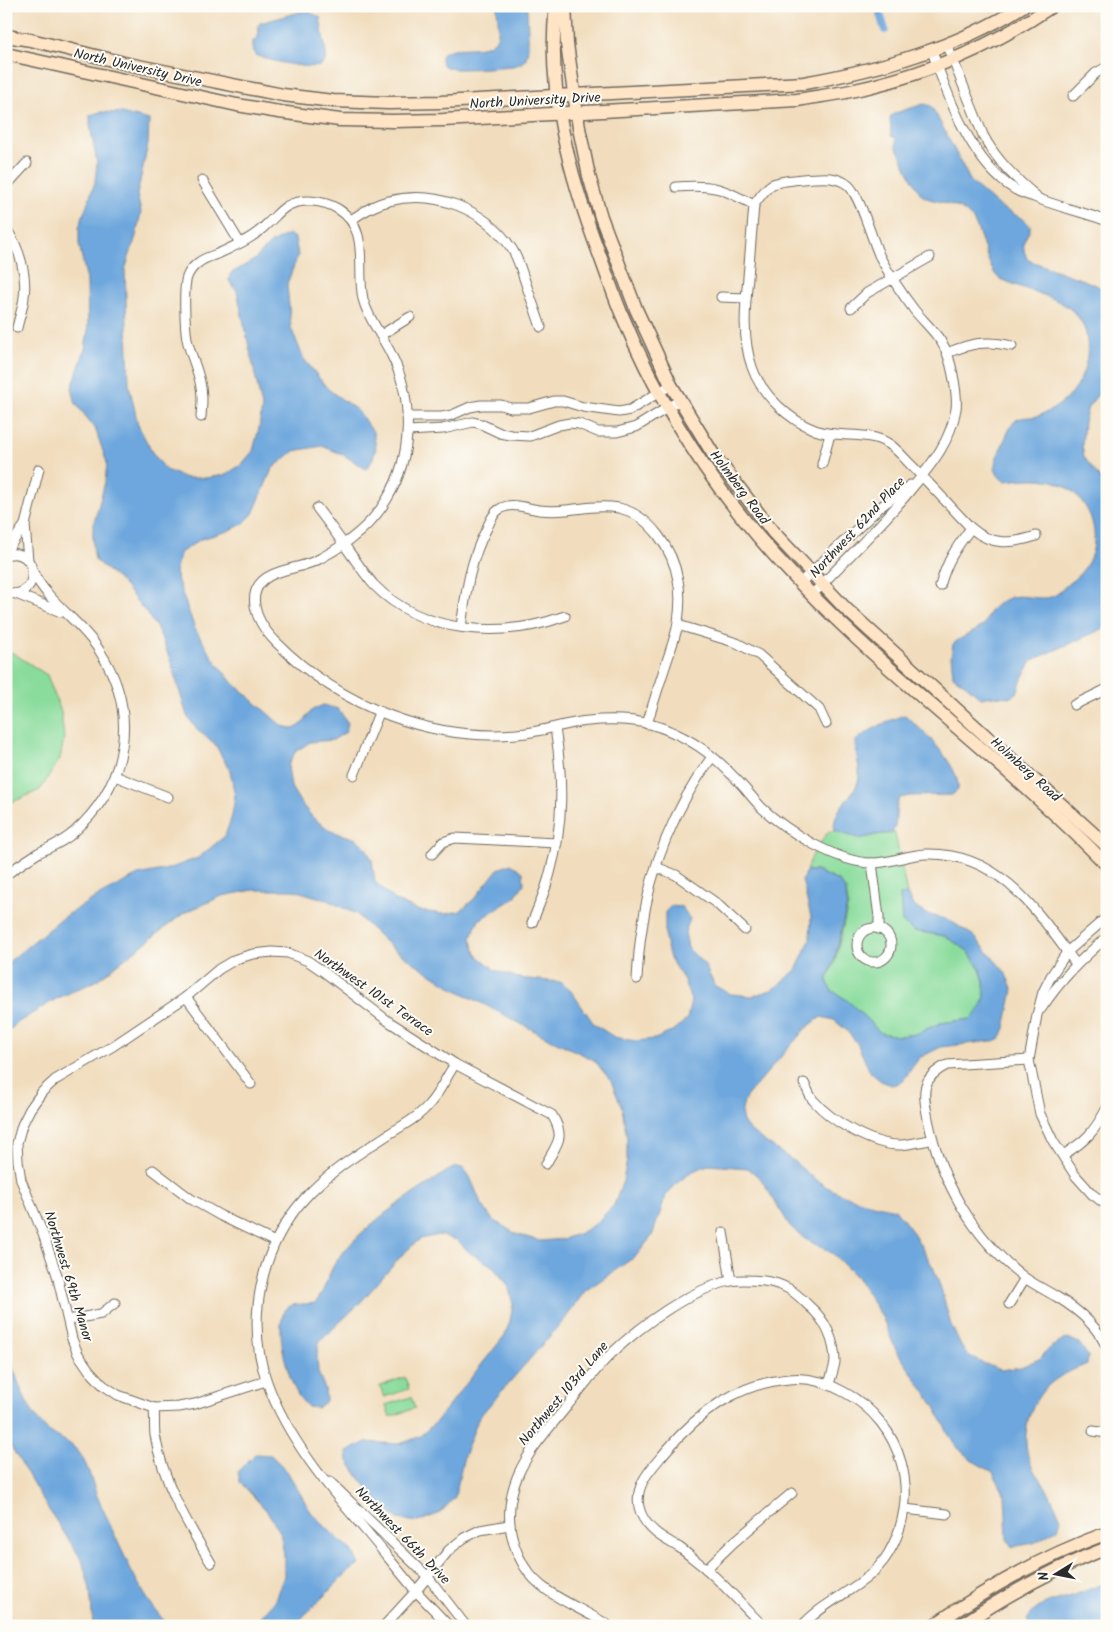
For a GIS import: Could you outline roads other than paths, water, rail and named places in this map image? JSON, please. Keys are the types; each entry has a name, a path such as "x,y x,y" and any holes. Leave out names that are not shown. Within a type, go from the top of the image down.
{"main road":[{"name":"Holmberg Road","path":"556,6 554,48 556,96 574,177 587,222 622,316 659,393 701,461 761,540 836,619 1052,812 1107,866"},
{"name":"Holmberg Road","path":"565,6 573,95 587,167 601,217 636,309 671,385 712,454 773,532 822,585 869,631 1107,846"},
{"name":"North University Drive","path":"6,36 31,40 128,64 283,95 324,100 389,103 804,83 845,76 932,51 994,23 1023,6"},
{"name":"North University Drive","path":"6,54 237,105 279,112 340,120 443,120 797,100 865,88 953,60 1002,36 1052,6"},
{"path":"933,1626 1020,1573 1059,1553 1107,1533"},
{"path":"960,1626 980,1612 1026,1586 1062,1567 1107,1548"}],"street":[{"path":"947,45 983,135 991,149 1000,162 1019,182 1042,201"},
{"path":"932,51 963,128 978,154 998,177 1016,190 1042,201 1107,221"},
{"path":"1074,96 1096,73 1107,67"},
{"path":"6,186 26,163"},
{"name":"Northwest 62nd Place","path":"754,205 773,184 783,181 829,178 840,180 850,187 858,199 870,235 892,278 947,353 956,388 956,407 952,426 937,458 889,516 812,595"},
{"path":"202,180 240,243"},
{"path":"676,187 712,186 754,205 746,298 745,326 747,348 752,368 766,392 782,409 798,421 815,430 830,434 877,438 890,444 980,536 1002,543 1036,536"},
{"path":"351,220 370,208 388,201 424,197 454,204 478,215 513,250 541,328"},
{"path":"201,417 203,399 201,383 186,335 185,287 187,276 194,266 203,259 240,243 266,227 274,216 285,207 299,202 314,201 326,203 340,210 351,220 358,236 361,250 360,277 365,304 394,359 402,380 408,431 398,473 390,495 377,514 344,544 317,561 275,572 258,586 254,605 258,619 269,635 294,660 350,699 379,713 416,724 451,732 489,735 525,733 587,721 622,720 648,724 692,742 728,770 763,808 784,825 830,853 872,863 924,854 947,856 972,862 994,872 1012,885 1030,905 1076,964"},
{"path":"6,230 17,248 22,263 24,280 24,296 17,328"},
{"path":"851,308 866,294 930,257"},
{"path":"721,297 746,298"},
{"path":"381,335 410,317"},
{"path":"947,353 966,345 981,342 996,342 1012,346"},
{"path":"407,417 447,416 481,405 529,408 554,401 563,401 583,407 619,412 630,410 671,385"},
{"path":"408,431 443,429 473,422 511,436 530,436 560,424 570,423 598,432 617,432 636,426 680,400"},
{"path":"822,464 830,434"},
{"path":"6,875 21,864 73,834 86,820 98,805 115,776 123,734 123,712 118,689 109,667 98,648 45,592 28,560 25,525 39,469"},
{"name":"Northwest 62nd Place","path":"800,583 879,508 922,476"},
{"path":"461,627 468,579 475,554 491,520 496,512 505,506 516,505 539,510 559,511 598,507 618,508 634,514 654,531 663,542 672,560 678,580 680,601 678,624 648,724"},
{"path":"318,508 373,584 412,613 436,622 490,630 517,629 546,623 565,616"},
{"path":"25,525 6,553 17,554 28,560"},
{"path":"940,586 945,567 953,552 971,528"},
{"path":"16,594 22,592 30,584 33,572"},
{"path":"6,593 16,594 66,614"},
{"path":"678,624 737,643 759,655 819,709 826,724"},
{"path":"1074,706 1107,689"},
{"path":"354,775 379,713"},
{"path":"532,924 550,873 560,819 562,794 561,763 555,728"},
{"path":"637,979 642,928 649,890 663,844 696,779 712,757"},
{"path":"115,776 168,797"},
{"path":"432,854 443,842 455,838 557,843"},
{"path":"872,863 879,928"},
{"path":"656,867 676,875 692,886 716,903 745,930"},
{"path":"1107,917 1068,952 1051,976 1043,992 1029,1060 1040,1114 1053,1141 1074,1175 1092,1194 1107,1205"},
{"path":"1037,1015 1060,982 1076,964 1107,937"},
{"name":"Northwest 101st Terrace","path":"22,1125 42,1092 54,1080 113,1046 186,997 219,969 236,959 253,954 288,953 316,966 388,1021 455,1064 552,1115 559,1126 559,1139 546,1164"},
{"path":"186,997 251,1084"},
{"path":"1029,1060 947,1065 937,1070 930,1077 924,1088 924,1099 932,1140 956,1198 972,1226 992,1249 1025,1278 1060,1298 1094,1326 1107,1348"},
{"name":"Northwest 66th Drive","path":"449,1626 416,1591 341,1502 315,1468 289,1428 266,1381 260,1355 257,1326 259,1295 266,1264 275,1242 288,1220 305,1198 324,1179 411,1120 430,1102 455,1064"},
{"path":"804,1082 813,1099 822,1108 852,1130 867,1137 885,1143 901,1145 932,1140"},
{"path":"1062,1154 1080,1144 1091,1133 1100,1122 1107,1108"},
{"name":"Northwest 69th Manor","path":"22,1125 17,1143 21,1180 57,1275 72,1339 78,1354 103,1385 118,1395 154,1408"},
{"path":"153,1170 191,1199 275,1242"},
{"path":"722,1232 731,1281"},
{"path":"1009,1304 1025,1278"},
{"name":"Northwest 103rd Lane","path":"509,1524 510,1502 515,1484 528,1456 610,1354 664,1312 711,1287 731,1281 751,1280 770,1282 789,1288 816,1311 827,1328 834,1346 835,1363 829,1384"},
{"path":"68,1320 101,1314 115,1303"},
{"path":"763,1626 706,1569 680,1548 655,1532 642,1518 638,1506 638,1493 643,1479 678,1437 700,1415 722,1400 747,1388 791,1379 829,1384 865,1404 881,1422 894,1440 902,1464 905,1509 898,1534 888,1555 874,1572 855,1587 828,1603 802,1626"},
{"path":"211,1563 182,1514 170,1488 155,1434 154,1408 178,1408 195,1404 266,1381"},
{"path":"1093,1431 1107,1433"},
{"name":"Northwest 66th Drive","path":"315,1468 348,1497 428,1577 466,1626"},
{"path":"706,1569 734,1542 792,1493"},
{"path":"905,1509 947,1514"},
{"path":"384,1626 428,1577 449,1550 464,1538 480,1530 509,1524 524,1566 536,1582 551,1594 598,1618 609,1626"}],"water":[{"path":"497,6 527,6 528,48 525,60 513,66 488,68 456,69 444,66 441,55 448,50 487,46 493,42 498,33"},
{"path":"300,12 309,12 320,17 326,54 322,65 300,66 256,55 253,50 253,41 257,39 260,23"},
{"path":"924,104 931,106 971,182 1000,207 1025,220 1030,226 1030,231 1025,238 1024,245 1028,260 1094,284 1107,291 1107,383 1088,407 1084,422 1082,445 1084,457 1107,488 1107,627 1033,660 1023,676 1017,693 1011,697 993,696 981,698 953,676 951,656 953,644 982,626 991,610 1006,599 1017,596 1046,598 1054,596 1082,572 1092,554 1094,536 1091,519 1083,503 1075,494 1066,487 1048,480 1004,481 996,472 995,467 995,462 1010,428 1017,419 1037,416 1049,411 1068,397 1076,387 1086,365 1087,340 1084,327 1078,316 1069,308 1048,297 1002,280 995,274 976,226 965,212 955,206 926,198 920,193 896,146 896,138 891,136 890,117 895,113"},
{"path":"101,112 122,113 149,120 148,144 137,195 141,212 136,236 125,270 129,384 138,425 152,452 166,470 186,478 225,475 241,465 253,451 262,407 237,291 229,281 230,274 254,260 270,244 288,234 295,238 298,255 287,284 291,328 304,359 328,389 358,411 373,432 376,448 372,461 366,469 342,454 322,446 294,451 272,469 253,514 243,524 228,531 201,539 180,553 175,573 195,629 213,658 231,681 282,726 298,727 312,710 323,705 338,709 348,723 346,732 333,740 310,742 295,752 288,766 291,787 313,818 331,831 357,839 366,848 372,860 375,882 396,901 420,911 444,914 460,911 474,899 498,869 511,864 523,872 524,884 514,898 479,920 471,937 476,954 495,970 518,978 560,982 571,991 594,1024 614,1037 635,1041 655,1039 673,1031 687,1019 691,1001 684,980 670,959 665,939 665,912 671,906 682,907 690,919 685,932 688,948 704,964 715,986 731,994 753,996 774,989 796,970 810,940 811,917 802,880 806,871 816,871 840,882 846,891 847,905 834,961 827,980 831,990 847,1000 881,1033 898,1036 916,1034 940,1023 971,1019 979,1010 985,997 981,970 968,951 945,936 914,931 902,922 900,895 907,894 915,907 926,914 949,920 974,936 1005,972 1013,990 1005,1028 1000,1040 941,1047 919,1058 902,1082 892,1085 881,1081 870,1072 857,1043 846,1030 834,1020 821,1017 805,1029 746,1097 742,1116 744,1123 756,1135 825,1186 854,1199 895,1209 914,1234 934,1269 951,1325 965,1353 980,1362 1001,1370 1021,1367 1039,1359 1051,1347 1068,1338 1079,1343 1088,1356 1087,1364 1058,1378 1042,1392 1035,1402 1027,1424 1026,1447 1029,1458 1036,1475 1046,1488 1061,1519 1058,1529 1034,1543 1012,1547 1007,1539 1005,1495 993,1472 971,1460 956,1446 935,1407 896,1350 882,1317 858,1279 832,1253 805,1239 790,1226 761,1179 748,1168 708,1165 693,1171 677,1183 666,1196 652,1236 636,1256 585,1291 565,1319 479,1417 464,1456 455,1497 440,1513 418,1522 398,1519 383,1507 361,1480 348,1461 347,1452 366,1442 399,1444 419,1437 435,1423 505,1335 513,1304 508,1285 491,1265 470,1253 457,1240 439,1235 420,1239 403,1254 360,1303 319,1342 317,1355 318,1372 325,1389 326,1401 317,1408 308,1407 302,1400 290,1376 281,1333 285,1311 292,1305 315,1303 322,1293 334,1264 347,1247 369,1226 393,1208 457,1167 464,1168 481,1203 492,1219 516,1234 540,1241 563,1239 580,1233 594,1225 614,1205 623,1181 627,1160 627,1138 622,1108 611,1081 594,1060 451,987 392,948 356,914 327,900 294,890 254,890 222,896 184,913 96,981 56,999 17,1023 6,1034 6,964 62,918 103,893 138,875 168,869 198,858 225,836 232,816 235,796 230,771 215,744 196,728 187,716 170,659 159,632 122,583 95,560 93,527 105,482 107,463 95,428 76,404 72,388 85,349 88,331 87,281 79,244 79,227 95,182 97,163 90,115"},
{"path":"905,715 930,739 947,759 957,780 958,790 952,795 900,798 892,833 861,839 835,831 834,824 838,811 858,782 859,772 855,742 878,726"},
{"path":"6,1347 17,1379 32,1411 46,1429 70,1444 82,1457 99,1501 133,1573 152,1606 169,1626 93,1626 90,1589 82,1560 47,1507 6,1438"},
{"path":"255,1454 271,1455 287,1471 311,1512 352,1550 359,1565 347,1573 294,1626 245,1626 259,1619 274,1602 284,1576 284,1554 280,1532 267,1511 240,1482 238,1471"},
{"path":"1107,1583 1107,1626 1030,1626 1027,1620 1041,1606"}],"waterway":[{"path":"880,6 880,14 885,30"}]}
